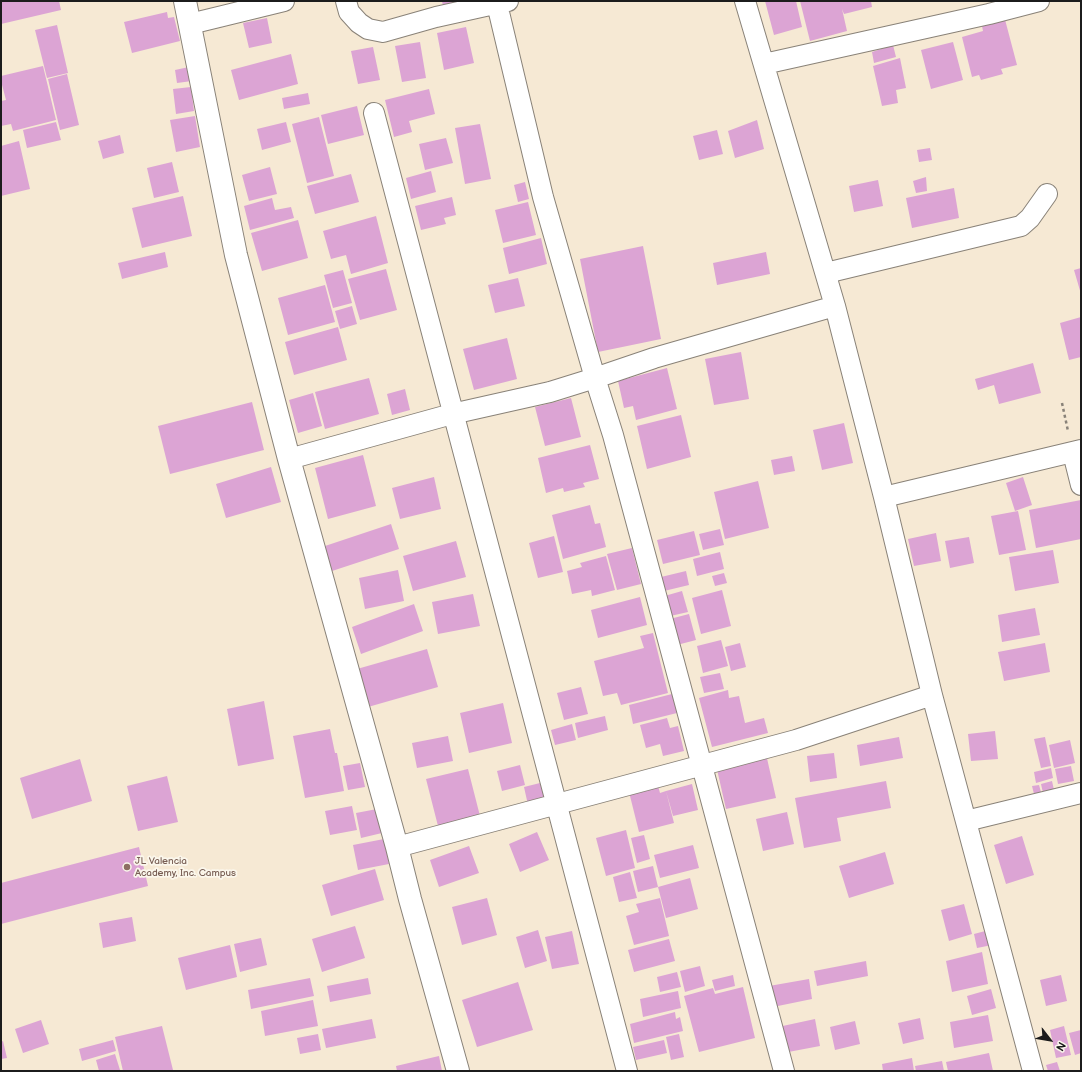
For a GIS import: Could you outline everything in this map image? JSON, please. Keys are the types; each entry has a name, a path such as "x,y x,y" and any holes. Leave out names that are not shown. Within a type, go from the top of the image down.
{"street":[{"path":"185,1 236,255 288,459 458,1071"},
{"path":"190,24 284,1"},
{"path":"346,1 349,12 359,23 368,29 383,32 436,17 503,2 543,197 613,435 784,1071"},
{"path":"745,1 835,306 884,497 932,695 1032,1071"},
{"path":"764,64 982,16 1038,1"},
{"path":"374,113 452,414 627,1071"},
{"path":"826,273 1021,226 1030,218 1047,194"},
{"path":"288,459 452,414 550,392 654,358 835,306"},
{"path":"884,497 1077,452 1081,485"},
{"path":"397,847 796,740 932,695"},
{"path":"966,821 1081,793"}],"path":[{"path":"1062,403 1077,452"}],"building":[{"path":"1,1 59,1 61,10 1,24"},
{"path":"442,1 461,1 461,2 443,6"},
{"path":"765,1 796,1 802,27 774,35"},
{"path":"800,1 871,1 872,7 844,14 842,9 847,31 810,41"},
{"path":"167,12 168,18 174,17 180,41 132,53 124,22"},
{"path":"1003,12 1017,65 1001,69 1003,74 981,80 979,75 972,77 962,37 983,31 982,26 997,22"},
{"path":"267,18 272,43 249,48 243,23"},
{"path":"57,25 68,73 47,78 35,30"},
{"path":"466,27 474,63 444,70 437,33"},
{"path":"420,42 426,78 402,82 395,46"},
{"path":"953,42 963,80 931,89 921,50"},
{"path":"893,45 896,57 874,63 872,52"},
{"path":"373,47 380,80 358,84 351,51"},
{"path":"291,54 298,84 239,100 231,70"},
{"path":"900,58 906,88 896,90 898,103 882,106 873,66"},
{"path":"43,66 56,120 13,131 11,124 1,126 1,101 6,100 1,76"},
{"path":"189,67 192,81 177,83 175,70"},
{"path":"67,74 79,125 60,130 48,79"},
{"path":"191,87 194,111 176,114 173,89"},
{"path":"429,89 435,114 409,121 412,132 394,137 385,100"},
{"path":"308,93 310,104 284,109 282,98"},
{"path":"357,106 364,135 328,144 321,115"},
{"path":"195,116 200,147 176,152 170,120"},
{"path":"319,117 334,176 307,183 292,124"},
{"path":"757,120 764,149 735,158 728,131"},
{"path":"56,122 61,140 27,148 23,130"},
{"path":"286,122 291,142 262,150 257,129"},
{"path":"480,124 491,179 465,184 455,128"},
{"path":"717,130 723,154 699,160 693,136"},
{"path":"120,135 124,153 103,159 98,141"},
{"path":"446,138 453,163 425,170 419,144"},
{"path":"19,141 30,189 1,196 1,146"},
{"path":"930,148 932,160 919,162 917,150"},
{"path":"172,162 179,192 154,198 147,168"},
{"path":"270,167 277,194 249,201 242,175"},
{"path":"431,171 436,192 411,199 406,178"},
{"path":"351,174 359,202 315,214 307,186"},
{"path":"926,177 927,191 916,193 913,181"},
{"path":"878,180 883,206 854,212 849,186"},
{"path":"525,182 529,199 518,202 514,185"},
{"path":"954,188 959,218 912,228 906,198"},
{"path":"183,196 192,236 142,248 132,208"},
{"path":"452,197 456,215 444,218 446,224 421,230 415,206"},
{"path":"272,198 275,210 291,207 294,218 250,230 244,206"},
{"path":"528,202 536,235 503,243 495,210"},
{"path":"376,216 388,263 351,274 346,255 331,259 323,231"},
{"path":"298,220 308,258 262,271 251,233"},
{"path":"541,238 547,264 509,274 503,248"},
{"path":"643,246 661,339 598,352 580,259"},
{"path":"165,252 168,267 122,279 118,263"},
{"path":"766,252 770,274 717,285 713,263"},
{"path":"1081,268 1081,294 1074,270"},
{"path":"386,269 397,310 360,320 348,279"},
{"path":"343,270 352,303 333,308 324,275"},
{"path":"518,278 525,306 495,313 488,285"},
{"path":"325,285 335,322 288,335 278,298"},
{"path":"352,306 357,324 340,329 335,311"},
{"path":"1081,317 1081,357 1069,360 1060,323"},
{"path":"338,327 347,360 294,375 285,342"},
{"path":"507,338 517,379 474,390 463,349"},
{"path":"741,352 749,399 714,405 705,359"},
{"path":"1033,363 1041,393 999,404 994,385 978,390 975,379"},
{"path":"667,368 677,409 636,420 633,406 624,408 618,381"},
{"path":"369,378 379,414 325,429 315,392"},
{"path":"405,389 410,410 392,415 387,394"},
{"path":"313,393 322,426 298,433 289,400"},
{"path":"571,398 581,437 545,446 535,407"},
{"path":"252,402 264,450 170,474 158,426"},
{"path":"681,415 691,457 647,469 637,426"},
{"path":"844,423 853,463 822,470 813,430"},
{"path":"590,445 599,479 583,483 585,487 564,492 563,488 546,493 538,458"},
{"path":"363,455 376,506 328,519 315,468"},
{"path":"792,456 795,471 774,475 771,460"},
{"path":"271,467 281,502 226,518 216,484"},
{"path":"434,477 441,509 400,519 392,488"},
{"path":"1023,477 1032,505 1015,511 1006,483"},
{"path":"758,481 769,528 725,539 714,492"},
{"path":"1081,500 1081,539 1036,548 1029,510"},
{"path":"590,505 595,524 600,523 606,547 563,559 552,515"},
{"path":"1018,511 1026,550 999,555 991,516"},
{"path":"391,524 399,549 329,572 322,547"},
{"path":"720,529 724,545 703,550 699,534"},
{"path":"694,531 700,555 663,564 657,540"},
{"path":"936,533 941,561 914,566 908,539"},
{"path":"554,536 563,572 538,578 529,543"},
{"path":"969,537 974,563 950,568 945,541"},
{"path":"456,541 466,577 413,591 403,556"},
{"path":"632,548 641,584 617,590 607,554"},
{"path":"1053,550 1059,583 1015,591 1009,557"},
{"path":"720,552 724,569 697,576 693,559"},
{"path":"606,556 615,590 592,596 591,590 572,594 567,571 582,567 580,563"},
{"path":"398,570 404,601 365,609 359,578"},
{"path":"686,571 689,585 664,591 661,577"},
{"path":"724,573 727,583 715,586 712,576"},
{"path":"722,590 731,626 701,634 692,598"},
{"path":"682,591 688,612 666,617 661,597"},
{"path":"473,594 480,626 438,634 432,602"},
{"path":"640,597 647,625 598,638 591,610"},
{"path":"414,604 423,631 361,654 352,627"},
{"path":"1035,608 1040,635 1002,642 998,615"},
{"path":"689,614 696,640 673,646 666,620"},
{"path":"653,633 668,693 621,705 617,693 603,696 594,661 644,648 640,636"},
{"path":"721,640 728,666 703,673 697,646"},
{"path":"740,643 746,667 731,671 725,647"},
{"path":"1045,643 1050,672 1004,681 998,652"},
{"path":"427,649 438,687 368,707 357,669"},
{"path":"720,673 724,689 704,693 700,677"},
{"path":"581,687 588,714 564,720 557,693"},
{"path":"728,690 729,698 739,696 745,723 764,718 768,733 712,747 699,698"},
{"path":"672,694 677,713 633,724 629,705"},
{"path":"264,701 274,759 238,766 227,709"},
{"path":"503,703 512,743 469,753 460,713"},
{"path":"605,716 608,730 578,738 575,723"},
{"path":"667,718 670,728 678,726 684,751 663,756 660,744 646,748 640,725"},
{"path":"572,724 576,740 555,745 551,730"},
{"path":"330,729 335,753 337,753 344,791 305,798 293,736"},
{"path":"995,731 998,759 971,761 968,734"},
{"path":"448,736 453,761 417,768 412,743"},
{"path":"899,737 903,758 860,766 857,745"},
{"path":"1045,737 1051,766 1041,768 1034,739"},
{"path":"1070,740 1075,763 1054,768 1049,745"},
{"path":"834,753 837,778 810,782 807,756"},
{"path":"766,754 776,798 726,809 716,765"},
{"path":"80,759 92,801 32,819 20,778"},
{"path":"360,763 365,787 348,790 343,766"},
{"path":"520,765 525,785 502,791 497,771"},
{"path":"1071,766 1074,781 1058,784 1055,769"},
{"path":"1051,768 1053,778 1036,783 1034,772"},
{"path":"468,769 480,816 438,826 426,779"},
{"path":"167,776 178,822 138,831 127,786"},
{"path":"886,781 891,808 837,818 841,841 804,848 795,798"},
{"path":"1052,781 1054,790 1043,793 1041,784"},
{"path":"544,782 549,800 528,805 524,787"},
{"path":"657,782 660,793 666,791 674,823 639,832 629,792"},
{"path":"692,784 698,810 673,816 666,791"},
{"path":"1039,785 1041,792 1034,794 1032,786"},
{"path":"352,806 357,830 330,835 325,811"},
{"path":"377,809 382,833 361,838 356,813"},
{"path":"787,812 794,844 763,851 756,819"},
{"path":"626,830 635,868 606,876 596,838"},
{"path":"537,832 549,860 520,872 509,844"},
{"path":"644,835 650,859 637,863 631,838"},
{"path":"1022,836 1034,875 1006,884 994,845"},
{"path":"384,839 389,864 358,870 353,845"},
{"path":"693,845 699,868 660,878 654,855"},
{"path":"469,846 479,873 439,887 430,860"},
{"path":"139,847 148,886 1,924 1,883"},
{"path":"885,852 894,884 849,898 839,866"},
{"path":"653,866 658,887 638,892 633,871"},
{"path":"375,869 384,900 331,916 322,885"},
{"path":"630,872 637,898 619,902 613,877"},
{"path":"690,878 698,909 666,918 658,887"},
{"path":"487,898 497,935 462,945 452,907"},
{"path":"660,898 669,936 634,945 626,916 639,912 636,904"},
{"path":"964,904 972,934 949,941 941,910"},
{"path":"132,917 136,941 103,948 99,923"},
{"path":"355,926 365,958 322,972 312,939"},
{"path":"538,930 547,961 525,968 516,937"},
{"path":"989,930 992,945 977,948 974,934"},
{"path":"572,931 579,964 552,969 545,937"},
{"path":"261,938 267,965 240,972 234,944"},
{"path":"669,939 675,961 634,972 628,950"},
{"path":"230,945 237,977 186,990 178,958"},
{"path":"982,952 988,984 952,992 946,961"},
{"path":"866,961 868,976 817,986 814,971"},
{"path":"700,966 705,986 685,992 680,971"},
{"path":"677,972 681,987 660,992 657,977"},
{"path":"733,975 735,986 715,991 712,980"},
{"path":"1061,975 1067,1001 1046,1006 1040,980"},
{"path":"310,978 314,996 251,1009 248,990"},
{"path":"368,978 371,994 330,1002 327,986"},
{"path":"809,979 812,999 773,1007 769,986"},
{"path":"518,982 533,1030 477,1047 462,1000"},
{"path":"743,987 755,1038 699,1052 684,996 713,988 715,994"},
{"path":"991,989 996,1008 972,1015 967,996"},
{"path":"678,991 681,1008 643,1017 640,999"},
{"path":"313,1000 318,1026 265,1036 261,1011"},
{"path":"675,1012 676,1019 680,1017 683,1031 634,1043 630,1024"},
{"path":"988,1015 993,1041 954,1048 950,1022"},
{"path":"920,1018 924,1039 903,1044 898,1023"},
{"path":"372,1019 376,1038 326,1048 322,1029"},
{"path":"815,1019 820,1046 783,1053 778,1027"},
{"path":"41,1020 49,1044 23,1053 15,1029"},
{"path":"855,1021 860,1044 835,1050 830,1027"},
{"path":"162,1026 173,1070 123,1071 115,1037"},
{"path":"1064,1026 1071,1055 1056,1058 1050,1030"},
{"path":"1081,1030 1081,1053 1075,1055 1069,1033"},
{"path":"318,1034 321,1050 300,1054 297,1038"},
{"path":"679,1034 684,1057 671,1060 666,1037"},
{"path":"113,1040 116,1051 82,1061 79,1049"},
{"path":"664,1040 667,1053 636,1060 633,1047"},
{"path":"3,1041 7,1058 1,1059 1,1042"},
{"path":"989,1053 993,1071 948,1071 946,1062"},
{"path":"115,1054 120,1070 99,1071 96,1060"},
{"path":"439,1056 442,1071 397,1071 396,1066"},
{"path":"912,1058 914,1071 883,1071 882,1064"},
{"path":"942,1061 944,1071 916,1071 915,1066"},
{"path":"1057,1062 1060,1071 1048,1071 1046,1065"}],"place":[{"name":"JL Valencia Academy, Inc. Campus","path":"127,867"}]}
